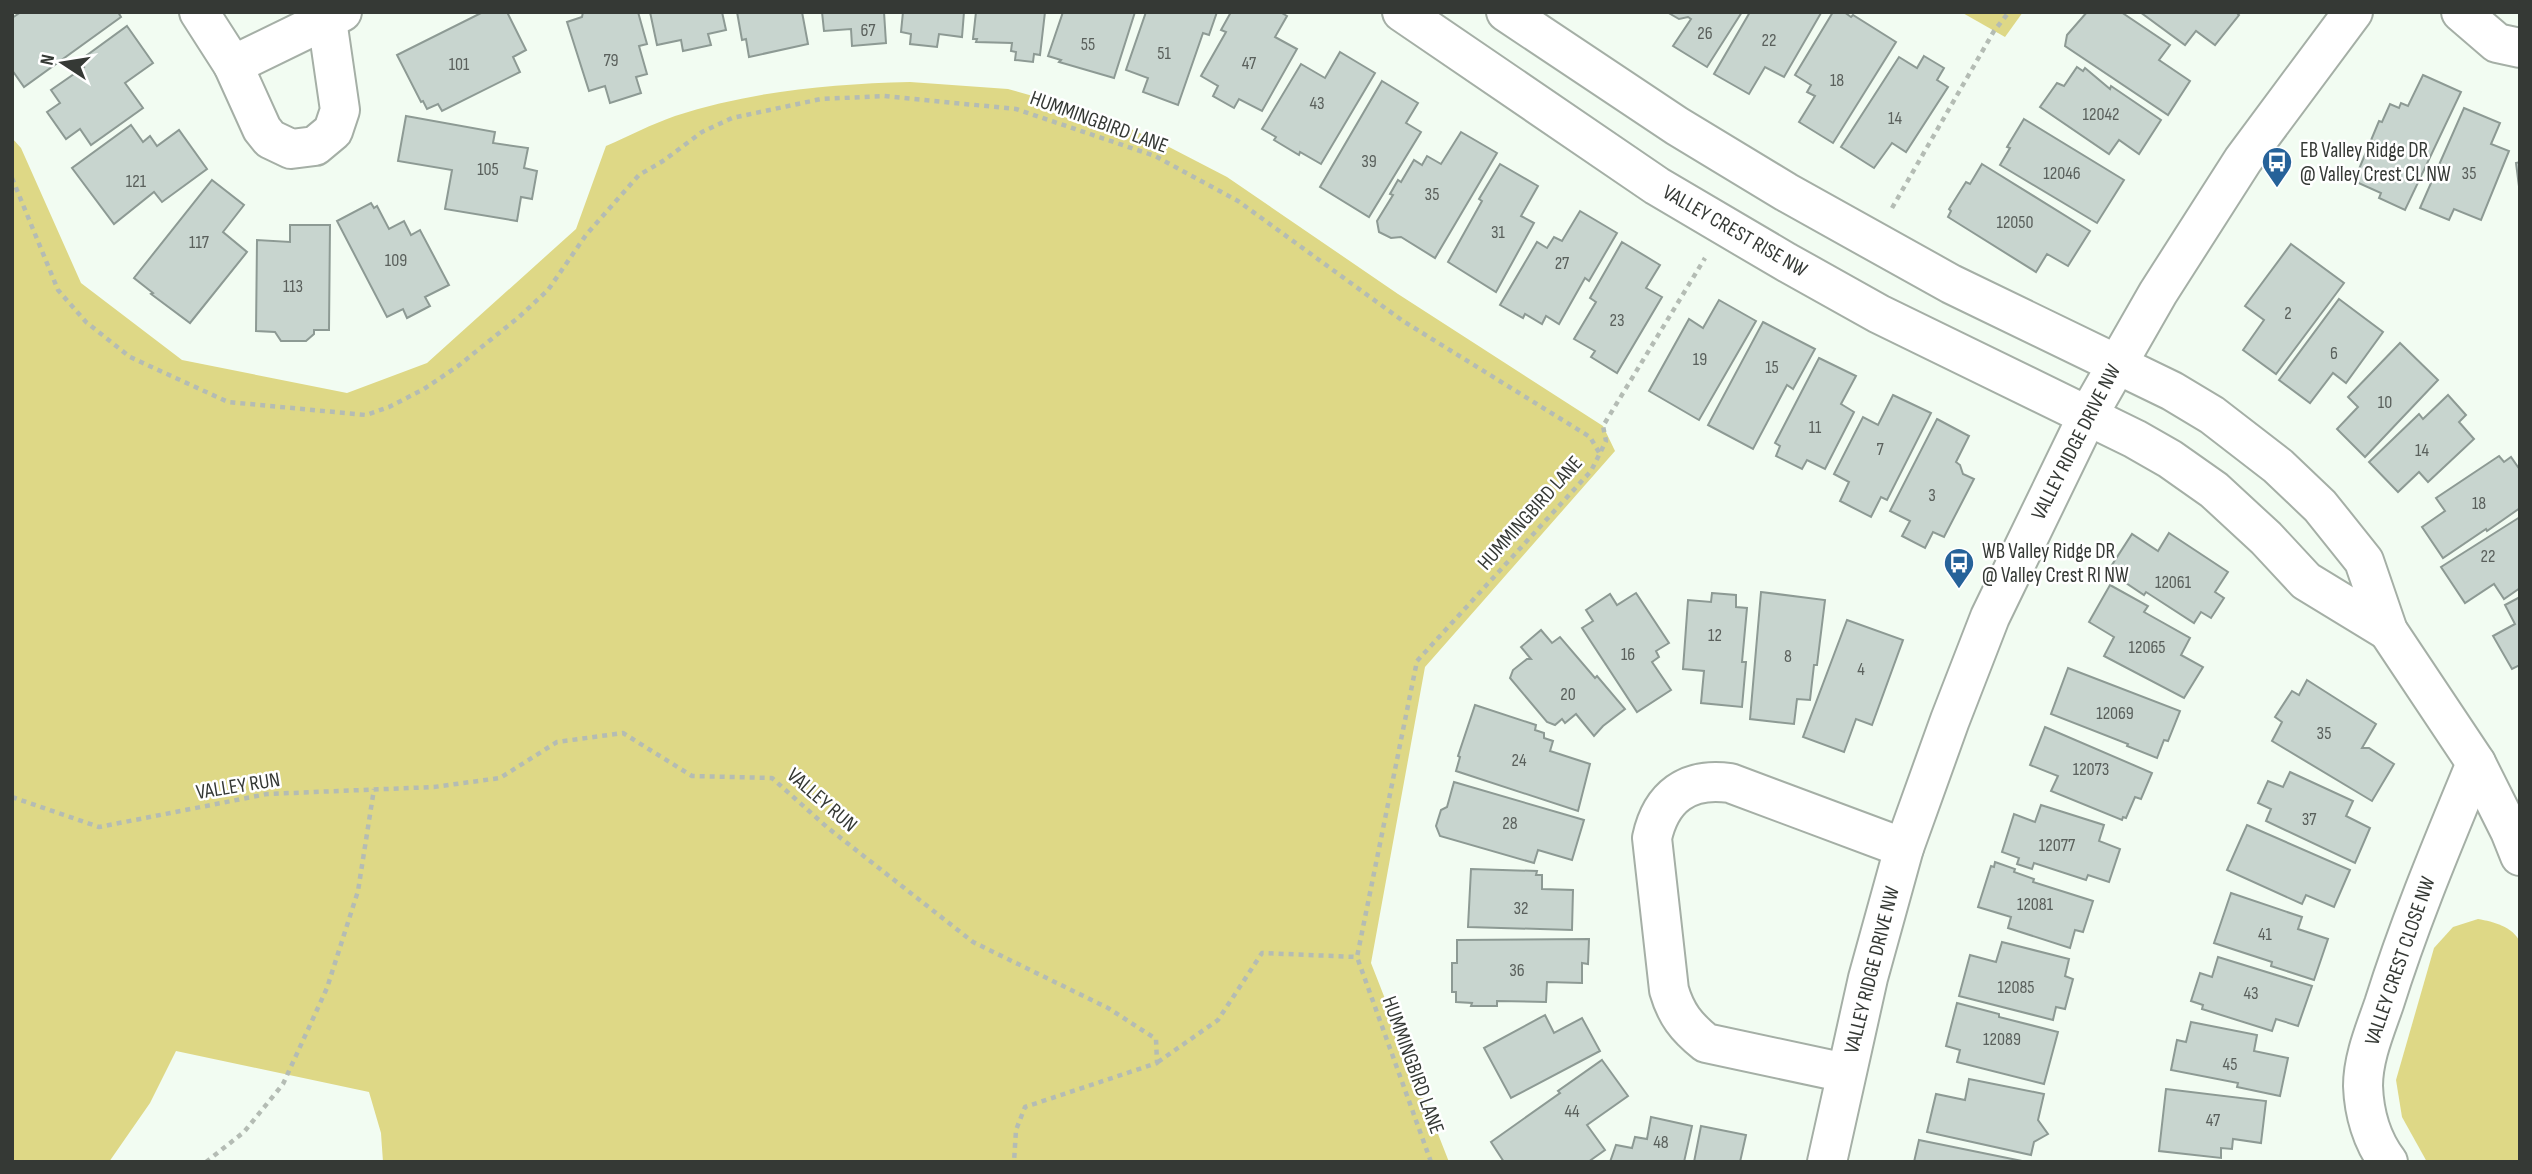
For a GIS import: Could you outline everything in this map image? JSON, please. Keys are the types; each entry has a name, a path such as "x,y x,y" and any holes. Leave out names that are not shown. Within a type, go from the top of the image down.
{"street":[{"path":"199,12 233,65 262,129 270,139 291,149 315,146 333,131 340,110 334,16 233,65"},
{"name":"VALLEY CREST RISE NW","path":"1402,12 1657,186 1879,314 2087,417"},
{"path":"1506,12 1677,126 1872,242 1951,284 2172,391 2212,415 2278,466 2320,506 2364,561 2388,631 2476,763 2520,856"},
{"name":"VALLEY RIDGE DRIVE NW","path":"1827,1162 1868,978 1904,848 1990,617 2087,417 2158,293 2243,160 2353,12"},
{"path":"2461,12 2497,43 2520,48"},
{"path":"2087,417 2135,439 2181,467 2214,491 2266,538 2306,580 2388,631"},
{"name":"VALLEY CREST CLOSE NW","path":"2388,1162 2373,1134 2366,1111 2363,1087 2365,1063 2406,934 2476,763"},
{"path":"1846,1073 1706,1043 1688,1029 1675,1011 1669,990 1652,838 1655,823 1662,809 1684,788 1714,781 1730,783 1904,848"}],"path":[{"path":"1872,242 1994,31 2009,12"},
{"name":"HUMMINGBIRD LANE","path":"12,178 58,290 86,322 130,357 228,402 366,415 389,407 424,389 458,366 519,317 548,290 586,235 639,175 702,132 732,118 821,99 884,96 1016,109 1155,156 1238,201 1403,321 1590,437 1600,454 1591,471 1417,661 1357,957 1432,1162"},
{"path":"1600,454 1606,441 1603,426 1725,225"},
{"name":"VALLEY RUN","path":"12,796 99,827 267,794 434,787 500,778 557,742 623,733 692,776 772,778 828,828 973,942 1108,1008 1156,1039 1157,1063"},
{"path":"206,1162 244,1132 283,1084 327,988 358,891 374,789"},
{"path":"1014,1162 1016,1130 1025,1107 1157,1063 1218,1020 1262,953 1357,957"}],"shaded area":[{"path":"1961,12 2023,12 2005,37"},
{"path":"910,82 1008,89 1104,116 1171,148 1227,177 1398,294 1603,426 1615,451 1425,667 1371,963 1449,1162 383,1162 381,1133 369,1092 176,1051 150,1103 109,1162 12,1162 12,138 21,148 81,283 182,360 347,393 427,363 576,229 606,146 675,116 733,100 791,90"},
{"path":"2478,919 2507,928 2520,942 2520,1162 2427,1162 2402,1117 2396,1080 2434,948 2453,927"}],"building":[{"path":"21,12 118,12 121,17 24,87 12,70 12,18"},
{"path":"483,12 507,12 526,50 513,57 520,72 442,111 438,104 427,109 397,55"},
{"path":"583,12 638,12 647,44 639,46 647,74 636,77 641,93 610,103 605,86 589,91 567,22 582,17"},
{"path":"650,12 722,12 726,30 708,34 711,45 683,51 681,40 657,45"},
{"path":"737,12 802,12 808,44 749,57 746,39 742,40"},
{"path":"822,12 884,12 886,43 852,46 851,29 824,31"},
{"path":"903,12 964,12 962,37 939,34 937,47 910,44 911,34 901,32"},
{"path":"976,12 1045,12 1040,55 1034,54 1033,62 1015,60 1016,52 1011,51 1012,43 976,42 977,39 973,39"},
{"path":"1063,12 1135,12 1114,78 1059,62 1061,60 1048,56"},
{"path":"1146,12 1217,12 1209,35 1203,33 1178,105 1143,92 1148,78 1126,70"},
{"path":"1231,12 1280,12 1287,16 1275,37 1297,49 1262,111 1239,99 1234,108 1213,96 1218,86 1201,76 1226,32 1221,30"},
{"path":"1667,12 1742,12 1707,67 1673,46 1691,19 1679,19"},
{"path":"1750,12 1821,13 1784,77 1765,67 1749,94 1714,74"},
{"path":"1833,12 1844,12 1851,17 1853,15 1896,42 1833,143 1799,122 1815,96 1807,92 1811,85 1795,75"},
{"path":"2087,12 2121,12 2170,45 2159,60 2190,81 2168,115 2065,46 2067,35"},
{"path":"2140,12 2236,12 2239,15 2215,45 2196,31 2185,45"},
{"path":"127,26 153,63 125,83 143,108 91,145 80,129 66,139 47,112 60,103 51,90 84,67 79,61"},
{"path":"1340,52 1375,73 1321,164 1300,152 1299,155 1274,140 1276,137 1262,129 1301,64 1325,78"},
{"path":"1924,56 1944,68 1937,80 1948,87 1906,152 1892,143 1874,168 1841,147 1899,57 1917,68"},
{"path":"2077,67 2083,71 2085,68 2110,89 2111,86 2161,120 2139,154 2119,140 2109,154 2040,107 2057,83 2064,86"},
{"path":"2423,75 2461,92 2405,210 2379,198 2381,193 2354,181 2379,121 2382,122 2390,104 2399,108 2401,103 2408,106"},
{"path":"1382,81 1418,103 1406,123 1421,132 1369,217 1320,187"},
{"path":"2464,108 2500,123 2491,144 2509,151 2481,220 2454,209 2449,220 2420,208"},
{"path":"406,116 495,132 493,143 528,148 524,168 537,171 532,199 521,197 517,221 445,209 452,170 398,161"},
{"path":"2024,119 2124,180 2097,223 2000,165 2010,148 2007,147"},
{"path":"131,125 143,142 150,136 157,146 179,130 207,169 162,202 154,192 114,224 72,168"},
{"path":"1461,132 1497,153 1435,258 1401,237 1391,238 1379,232 1377,221 1393,195 1390,194 1414,160 1422,165 1427,156 1441,164"},
{"path":"2520,162 2520,194 2516,163"},
{"path":"1500,164 1538,186 1521,216 1534,223 1496,292 1448,262 1482,201 1479,199"},
{"path":"1982,164 2090,231 2068,266 2047,254 2036,272 1948,217 1951,211 1949,209 1966,182 1970,184"},
{"path":"212,180 244,205 223,232 247,252 190,323 134,278"},
{"path":"371,203 374,208 377,206 389,229 404,221 411,235 420,230 449,285 425,297 430,306 407,318 403,309 387,317 337,221"},
{"path":"1580,211 1617,233 1589,281 1585,278 1559,324 1546,316 1542,324 1525,314 1523,318 1500,305 1537,242 1547,248 1554,237 1562,241"},
{"path":"290,225 330,225 329,330 314,330 314,334 306,341 281,341 275,332 256,331 257,240 290,242"},
{"path":"1622,242 1660,265 1646,288 1662,297 1617,373 1591,357 1595,351 1574,339 1596,302 1590,298"},
{"path":"2291,244 2344,283 2276,374 2243,350 2264,320 2245,306"},
{"path":"2339,299 2383,332 2346,383 2333,373 2310,403 2279,380"},
{"path":"1719,300 1756,321 1699,420 1649,391 1689,319 1703,328"},
{"path":"1763,322 1815,349 1793,389 1787,385 1753,449 1708,425"},
{"path":"2400,343 2438,380 2365,457 2337,429 2358,407 2348,397"},
{"path":"1819,358 1856,376 1841,404 1854,412 1825,469 1807,460 1802,469 1776,456 1780,446 1775,443"},
{"path":"1893,395 1931,413 1887,500 1881,497 1871,517 1840,501 1849,482 1834,474 1863,417 1878,425"},
{"path":"2448,395 2466,415 2459,422 2474,439 2428,482 2419,472 2398,492 2369,462 2419,414 2423,419"},
{"path":"1937,419 1969,436 1956,462 1963,474 1974,479 1944,537 1933,532 1925,548 1902,536 1910,521 1890,511"},
{"path":"2499,456 2504,462 2511,457 2520,470 2520,508 2443,558 2422,527 2445,511 2436,498"},
{"path":"2520,517 2520,588 2504,599 2494,584 2465,603 2441,567"},
{"path":"2169,533 2228,572 2215,592 2224,598 2211,618 2201,612 2194,623 2108,571 2132,534 2158,551"},
{"path":"2110,585 2148,606 2144,612 2190,638 2181,655 2203,667 2184,698 2104,656 2114,637 2089,622"},
{"path":"1761,592 1825,600 1810,700 1797,699 1794,724 1750,719"},
{"path":"1636,593 1669,643 1656,651 1659,657 1652,662 1671,690 1637,712 1582,628 1593,621 1586,610 1610,594 1617,605"},
{"path":"1712,593 1736,595 1736,607 1747,608 1742,662 1746,662 1742,707 1701,703 1704,671 1683,669 1688,600 1711,602"},
{"path":"2520,597 2520,665 2512,669 2493,636 2515,624 2505,605"},
{"path":"1847,620 1903,640 1872,725 1856,719 1844,752 1803,737"},
{"path":"1541,630 1552,643 1560,637 1625,709 1594,736 1576,714 1565,723 1562,719 1555,725 1547,722 1510,678 1513,670 1531,659 1521,647"},
{"path":"2068,668 2180,711 2168,741 2164,740 2157,758 2051,714"},
{"path":"2307,680 2376,724 2362,748 2369,748 2394,764 2372,801 2272,741 2282,722 2275,717 2292,691 2299,695"},
{"path":"1475,705 1536,725 1535,730 1544,733 1544,738 1553,741 1550,751 1590,764 1578,811 1456,771 1460,757 1458,756"},
{"path":"2045,727 2152,773 2141,799 2135,797 2126,818 2123,817 2122,820 2051,791 2058,776 2030,765"},
{"path":"2290,772 2353,801 2346,816 2370,828 2355,863 2266,821 2271,809 2258,803 2268,781 2283,787"},
{"path":"1454,782 1584,820 1572,860 1538,850 1534,863 1440,836 1436,826 1441,810 1447,807"},
{"path":"2041,805 2104,825 2099,841 2120,849 2109,882 2088,875 2086,880 2034,863 2032,869 2017,864 2019,858 2002,852 2014,814 2035,822"},
{"path":"2247,825 2350,870 2334,907 2306,895 2302,904 2227,870"},
{"path":"1995,862 2034,879 2033,882 2093,901 2083,932 2075,930 2070,948 2008,928 2011,917 1978,907 1991,866 1994,867"},
{"path":"1471,869 1537,871 1536,875 1542,875 1542,889 1573,890 1572,930 1468,927"},
{"path":"2231,893 2302,917 2298,929 2328,939 2314,980 2271,966 2272,962 2214,943"},
{"path":"1589,939 1588,964 1582,963 1582,983 1547,982 1546,1002 1497,1001 1497,1006 1471,1006 1472,1003 1456,1002 1456,992 1452,992 1452,963 1457,963 1457,940"},
{"path":"2002,942 2069,959 2065,976 2073,979 2065,1009 2056,1007 2053,1020 1959,996 1970,955 1996,962"},
{"path":"2218,957 2312,986 2298,1026 2276,1019 2272,1031 2202,1009 2203,1005 2191,1001 2200,973 2212,977"},
{"path":"1957,1003 2058,1032 2044,1084 1957,1062 1960,1050 1946,1046"},
{"path":"1545,1015 1554,1033 1582,1018 1600,1051 1511,1098 1484,1048"},
{"path":"2191,1022 2257,1035 2254,1051 2288,1058 2280,1096 2237,1087 2238,1083 2171,1070 2177,1040 2186,1042"},
{"path":"1602,1060 1628,1096 1587,1125 1605,1150 1588,1162 1504,1162 1491,1142"},
{"path":"1969,1079 2044,1094 2038,1120 2048,1134 2034,1142 2031,1155 1927,1132 1936,1094 1965,1100"},
{"path":"2166,1089 2266,1101 2261,1143 2233,1139 2232,1149 2221,1148 2221,1158 2159,1151"},
{"path":"1651,1117 1692,1126 1684,1162 1610,1162 1616,1145 1632,1148 1635,1137 1647,1139"},
{"path":"1701,1126 1746,1135 1740,1162 1694,1162"},
{"path":"1919,1140 2027,1162 1914,1162"}],"place":[{"name":"EB Valley Ridge DR @ Valley Crest CL NW","path":"2277,189"},
{"name":"WB Valley Ridge DR @ Valley Crest RI NW","path":"1959,590"}]}
